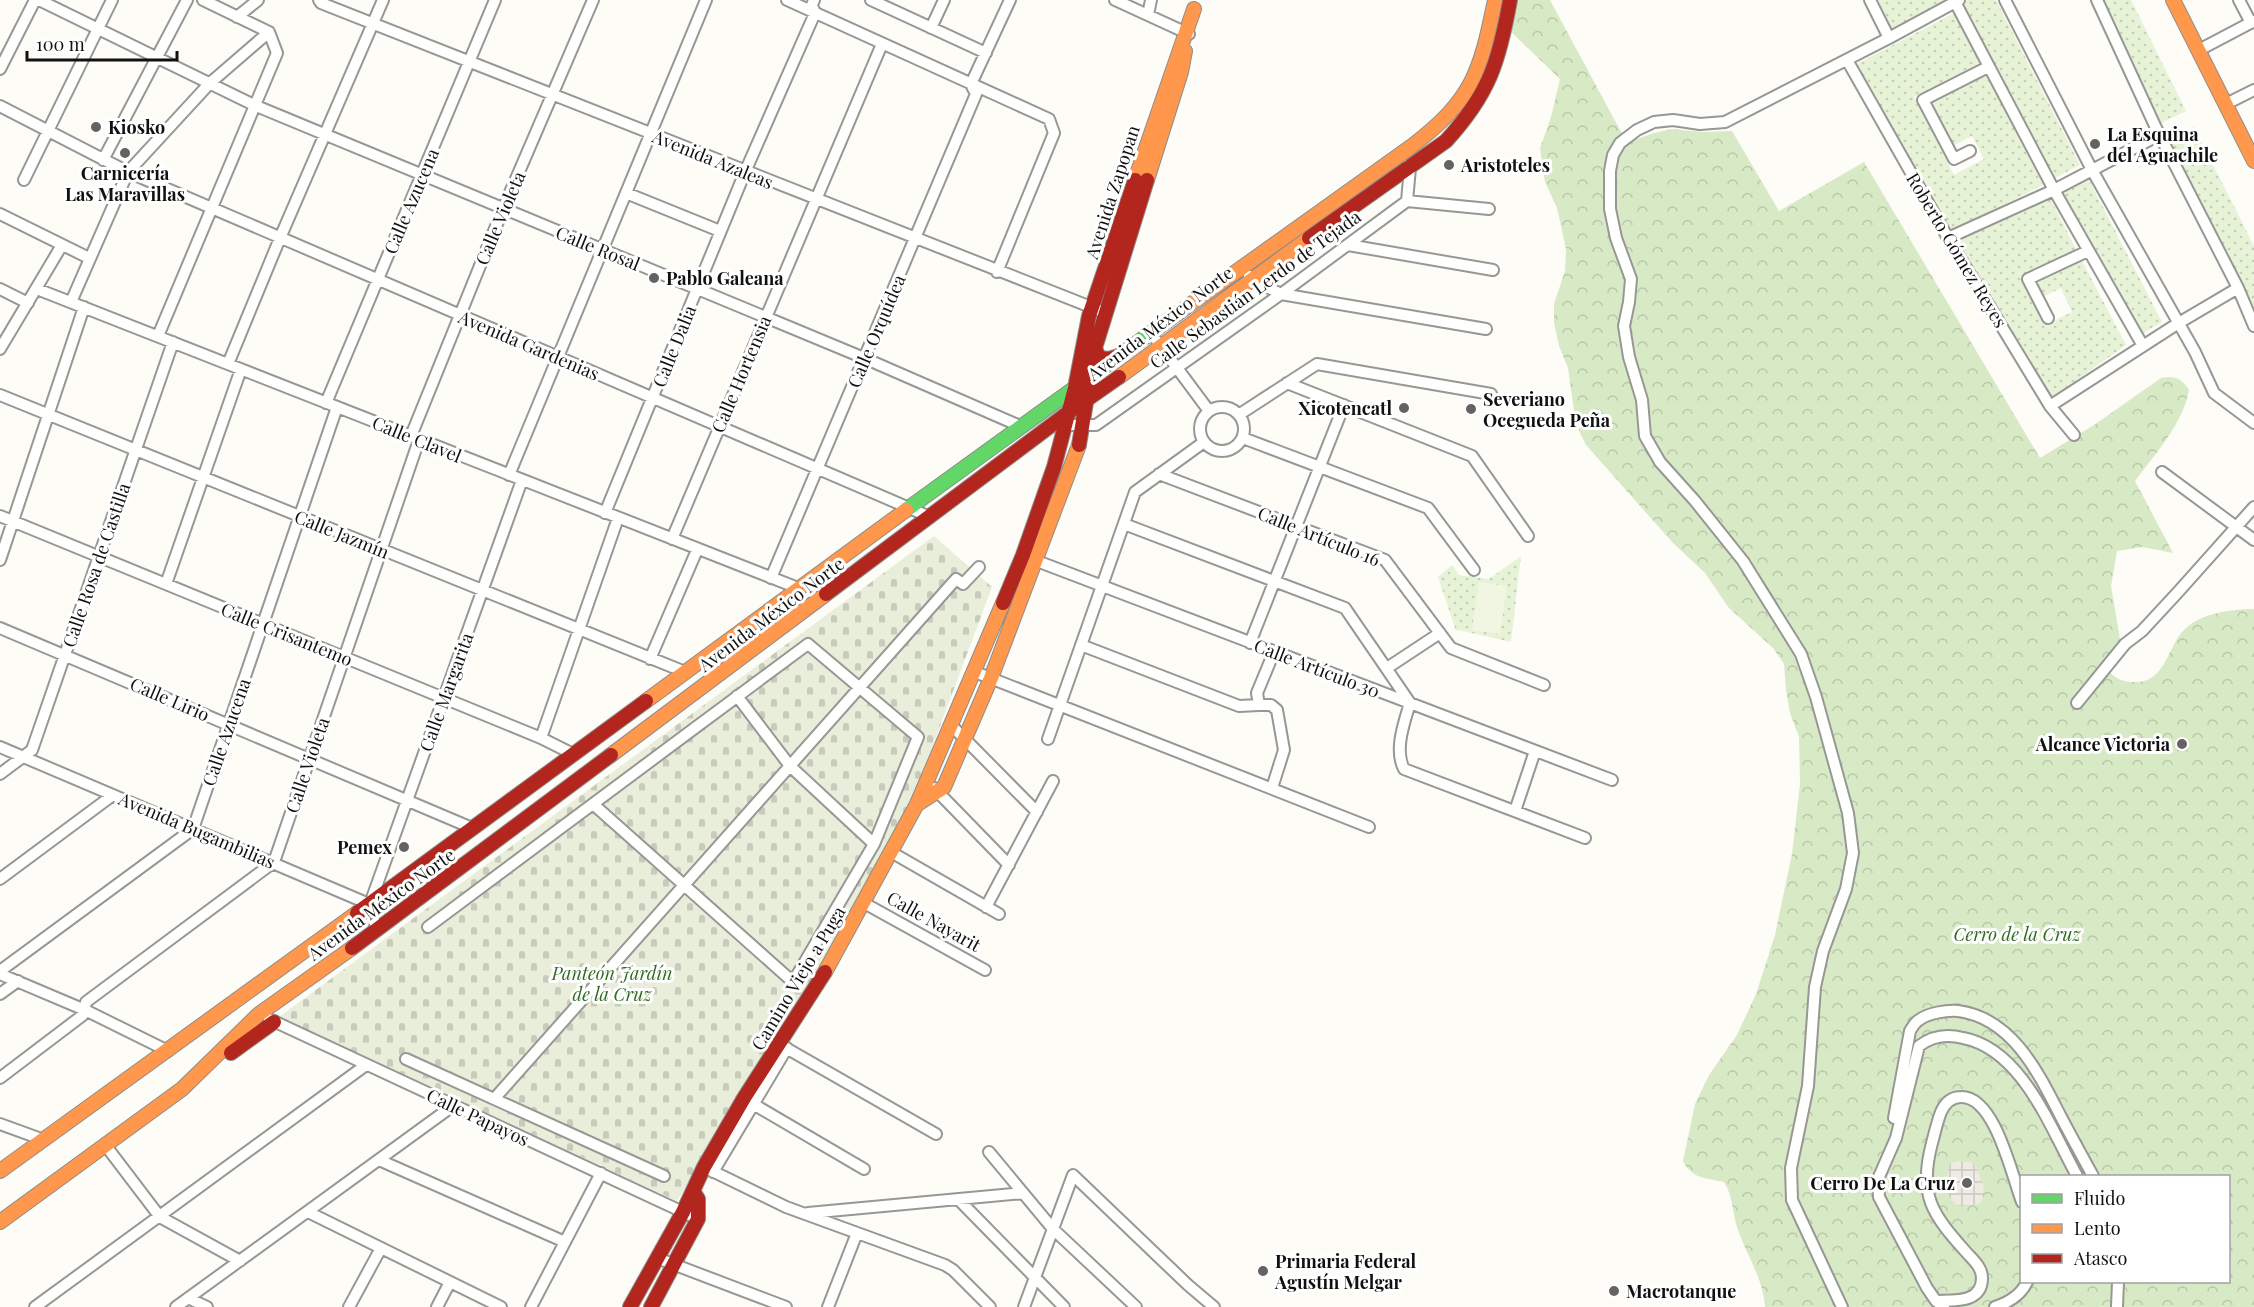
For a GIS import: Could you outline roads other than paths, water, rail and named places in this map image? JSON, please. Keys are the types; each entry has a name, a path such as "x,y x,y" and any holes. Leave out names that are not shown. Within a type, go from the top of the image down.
{"main road":[{"name":"Avenida México Norte","path":"0,1171 168,1051 1020,426 1401,155 1450,114 1465,94 1476,75 1495,0"},
{"name":"Avenida México Norte","path":"0,1222 182,1089 259,1014 377,930 930,517 1068,419 1085,401 1160,345 1446,141 1464,123 1480,101 1501,54 1510,0"},
{"path":"2173,0 2254,159"},
{"name":"Avenida Zapopan","path":"1075,388 1092,308 1195,5"},
{"name":"Avenida Zapopan","path":"1095,348 1181,72 1187,33"},
{"path":"1075,388 1029,558 991,678 944,787 932,787 952,726 975,672 1029,558 1081,440 1085,401 1095,348"},
{"path":"1095,348 1097,355 1104,359 1120,356"},
{"name":"Camino Viejo a Puga","path":"693,1191 709,1169 783,1046 917,804 932,787"},
{"path":"182,1089 274,1022"},
{"path":"630,1307 693,1191"},
{"path":"651,1307 698,1218 698,1199 693,1191"}],"street":[{"name":"Calle Rosal","path":"37,0 254,105 864,358 1020,426"},
{"path":"0,69 37,0"},
{"path":"24,180 112,0"},
{"path":"104,159 187,0"},
{"path":"158,336 277,53 269,32 203,0"},
{"path":"237,16 258,0"},
{"path":"228,364 383,0"},
{"name":"Calle Azucena","path":"326,403 495,0"},
{"name":"Calle Violeta","path":"274,862 381,550 415,438 460,315 593,0"},
{"path":"509,475 706,0"},
{"path":"787,0 1048,119 1054,133 997,272"},
{"path":"814,0 812,5 815,13"},
{"path":"931,28 944,0"},
{"path":"971,84 1010,0"},
{"path":"1115,0 1187,33"},
{"path":"1148,15 1151,0"},
{"path":"1870,0 1889,38"},
{"path":"2005,0 2092,170 2177,324 2195,352 2214,393 2254,423"},
{"path":"2097,0 2159,135 2238,288 2254,326"},
{"path":"2199,50 2253,22 2239,0"},
{"name":"Avenida Azaleas","path":"320,1 745,172 1106,313"},
{"path":"876,1 986,53"},
{"path":"1842,1307 1792,1200 1791,1168 1808,1086 1815,987 1823,951 1846,890 1853,853 1848,813 1816,697 1801,654 1743,561 1660,462 1645,436 1642,400 1629,357 1624,326 1629,302 1630,279 1616,238 1610,209 1610,171 1613,155 1620,143 1637,130 1654,122 1673,120 1700,124 1725,122 1956,1 1988,67 2054,190 2144,346"},
{"name":"Calle Dalia","path":"604,513 720,231 815,13"},
{"path":"70,302 128,172 210,83 269,32"},
{"name":"Calle Hortensia","path":"672,539 882,44"},
{"name":"Roberto Gómez Reyes","path":"1847,60 1948,238 2050,406 2074,435"},
{"path":"1970,151 1954,159 1923,100 1988,67"},
{"name":"Calle Orquídea","path":"771,578 976,94 971,84"},
{"path":"2226,104 2254,90"},
{"name":"Avenida Gardenias","path":"0,106 128,172 930,517"},
{"path":"1948,238 2054,190 2159,135"},
{"path":"1401,155 1410,168 1407,201 1489,209"},
{"path":"626,193 720,231"},
{"name":"Calle Sebastián Lerdo de Tejada","path":"1068,419 1082,426 1096,425 1281,294 1407,201"},
{"path":"0,214 89,258"},
{"path":"0,349 62,245"},
{"path":"1348,245 1493,270"},
{"path":"2048,318 2028,279 2088,251"},
{"path":"1243,267 1251,279 1281,294 1486,329"},
{"path":"2050,406 2177,324 2238,288"},
{"path":"0,289 28,303"},
{"name":"Calle Clavel","path":"37,289 798,588"},
{"path":"0,560 84,308"},
{"path":"1151,333 1209,411"},
{"name":"Calle Rosa de Castilla","path":"0,774 32,750 173,342"},
{"path":"1240,414 1317,364 1491,394"},
{"path":"166,584 241,369"},
{"path":"1287,383 1472,456 1528,536"},
{"name":"Calle Jazmín","path":"0,395 685,672"},
{"path":"1250,643 1344,405"},
{"path":"1225,406 1240,414 1245,425 1243,438 1239,444 1225,451 1210,447 1204,442 1201,436 1201,422 1209,411 1225,406"},
{"name":"Calle Azucena","path":"193,829 338,407"},
{"path":"1243,438 1428,508 1474,570"},
{"path":"1048,739 1135,492 1204,442"},
{"path":"2162,472 2254,540"},
{"name":"Calle Artículo 16","path":"1159,474 1385,560 1451,648 1544,685"},
{"name":"Calle Margarita","path":"369,904 522,480"},
{"path":"2077,703 2125,644 2142,631 2254,507"},
{"name":"Calle Crisantemo","path":"0,516 444,698 573,754"},
{"path":"540,738 618,518"},
{"path":"1124,524 1345,608 1410,703 1402,729 1400,762 1404,769 1585,838"},
{"path":"650,659 697,550"},
{"name":"Calle Artículo 30","path":"1029,558 1612,780"},
{"path":"494,1099 956,579 963,584 979,567"},
{"name":"Calle Lirio","path":"0,628 472,828"},
{"path":"1387,668 1440,633"},
{"path":"428,927 737,696 808,644 918,737 874,844 793,982 593,804"},
{"path":"1081,645 1239,706 1271,705 1277,710 1284,750 1272,788"},
{"path":"1259,705 1257,693 1274,652"},
{"path":"975,672 1369,826"},
{"path":"737,696 790,766 874,844"},
{"path":"952,726 1037,812"},
{"name":"Avenida Bugambilias","path":"0,747 369,904"},
{"path":"1515,812 1535,751"},
{"path":"986,907 1053,781"},
{"path":"932,787 1009,865"},
{"path":"0,879 113,795"},
{"path":"168,1051 85,1010 0,973 193,829"},
{"path":"891,852 999,914"},
{"path":"0,1078 83,1015 86,1002 274,862"},
{"name":"Calle Nayarit","path":"864,903 985,970"},
{"path":"369,904 377,930"},
{"path":"0,994 18,981"},
{"path":"1897,1133 1893,1126 1910,1031 1918,1020 1952,1010 1982,1017 2006,1033 2019,1048 2045,1083 2091,1175"},
{"name":"Calle Papayos","path":"259,1014 698,1218"},
{"path":"2020,1196 2002,1142 1986,1111 1975,1101 1966,1097 1956,1097 1947,1101 1940,1115 1927,1160 1925,1182 1928,1198 1937,1216 1978,1265 1982,1280 1976,1294 1970,1298 1940,1304 1927,1288 1879,1197 1878,1179 1897,1133 1919,1046 1937,1036 1956,1036 1975,1040 1999,1054 2019,1074 2076,1175"},
{"path":"783,1046 936,1134"},
{"path":"406,1059 664,1176"},
{"path":"35,1307 366,1065"},
{"path":"748,1101 864,1170"},
{"path":"176,1307 454,1106"},
{"path":"0,1124 44,1140"},
{"path":"106,1146 160,1216 240,1261"},
{"path":"989,1152 1053,1229 1136,1307"},
{"path":"379,1160 565,1242"},
{"path":"709,1169 804,1213 945,1265 953,1270 990,1307"},
{"path":"531,1307 601,1173"},
{"path":"1024,1307 1073,1175 1188,1286 1214,1307"},
{"path":"804,1213 1023,1193"},
{"path":"958,1199 1064,1307"},
{"path":"308,1212 501,1307"},
{"path":"828,1307 857,1233"},
{"path":"350,1307 381,1248"},
{"path":"657,1258 786,1307"},
{"path":"437,1307 450,1282"},
{"path":"1995,1307 2005,1304 2022,1292 2026,1283"},
{"path":"2117,1307 2118,1283"},
{"path":"188,1298 207,1307"}],"place":[{"name":"Kiosko","path":"96,127"},
{"name":"La Esquina del Aguachile","path":"2095,144"},
{"name":"Carnicería Las Maravillas","path":"125,153"},
{"name":"Aristoteles","path":"1449,165"},
{"name":"Pablo Galeana","path":"654,278"},
{"name":"Xicotencatl","path":"1404,408"},
{"name":"Severiano Ocegueda Peña","path":"1471,409"},
{"name":"Alcance Victoria","path":"2182,744"},
{"name":"Pemex","path":"404,847"},
{"name":"Cerro De La Cruz","path":"1967,1183"},
{"name":"Primaria Federal Agustín Melgar","path":"1263,1271"},
{"name":"Macrotanque","path":"1614,1291"}],"park label":[{"name":"Cerro de la Cruz","path":"2017,934"},
{"name":"Panteón Jardín de la Cruz","path":"612,983"}]}
